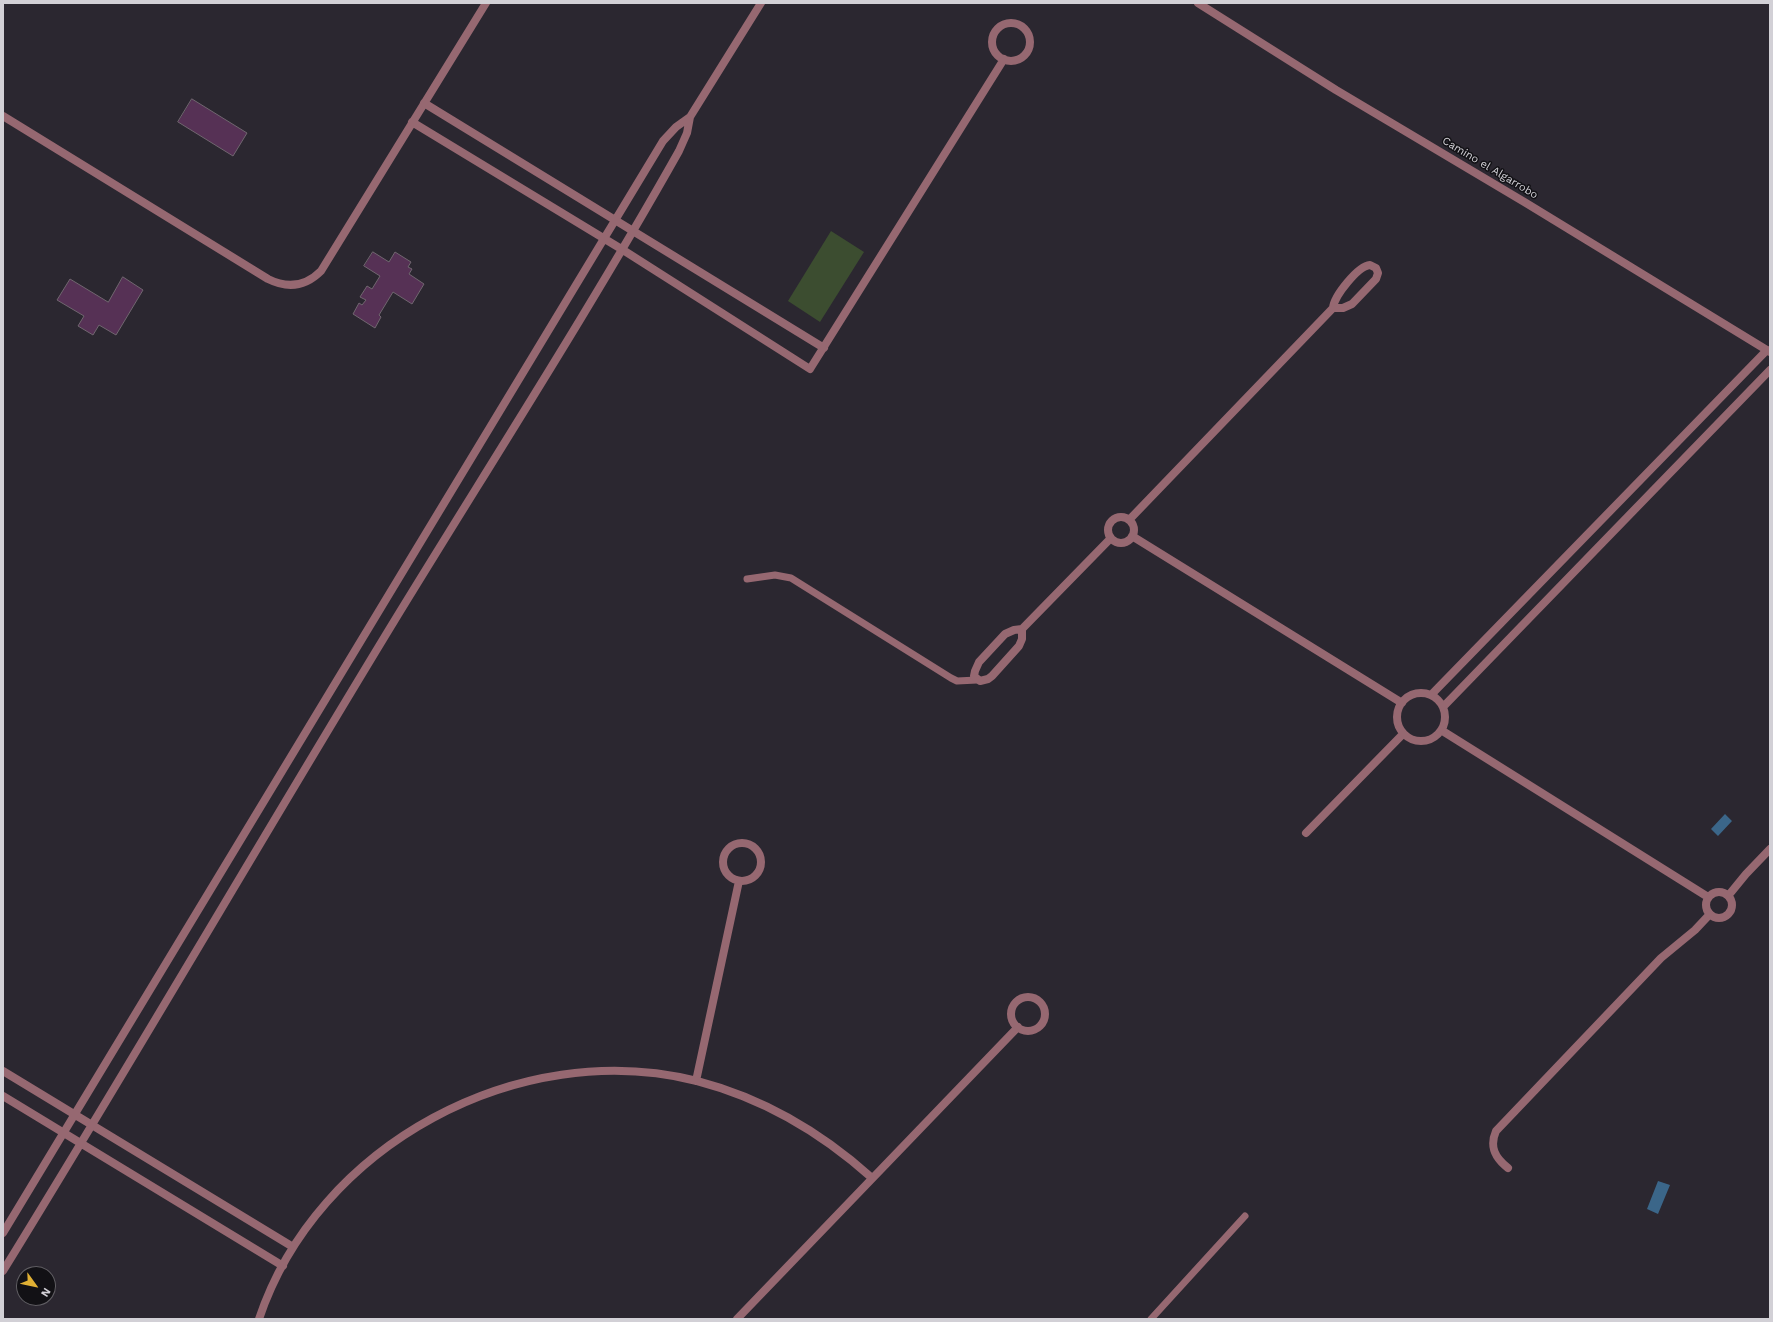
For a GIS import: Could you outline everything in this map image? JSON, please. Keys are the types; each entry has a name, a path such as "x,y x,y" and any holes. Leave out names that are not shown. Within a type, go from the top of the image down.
{"street":[{"path":"3,116 268,279 282,285 290,286 307,282 321,271 486,3"},
{"path":"3,1271 93,1125 392,625 634,232 684,142 690,117 761,3"},
{"name":"Camino el Algarrobo","path":"1198,3 1336,90 1526,203 1768,351"},
{"path":"1008,23 1015,23 1024,28 1028,34 1030,42 1028,49 1020,58 1014,60 1004,59 994,51 992,38 999,28 1008,23"},
{"path":"412,122 623,250 810,369 1004,59"},
{"path":"424,103 824,348"},
{"path":"3,1233 663,141 676,127 690,117"},
{"path":"1129,520 1333,308 1336,296 1363,267 1370,265 1376,268 1378,273 1376,280 1352,304 1343,308 1333,308"},
{"path":"1431,695 1768,351"},
{"path":"1443,707 1770,370"},
{"path":"1120,517 1129,520 1134,529 1132,536 1130,540 1122,543 1111,538 1108,529 1112,521 1120,517"},
{"path":"1132,536 1402,703"},
{"path":"1022,629 1022,639 1019,646 988,679 980,681 977,680 974,676 979,662 1009,631 1022,629 1111,538"},
{"path":"1424,693 1431,695 1438,700 1443,707 1445,723 1441,730 1430,740 1423,742 1409,739 1403,734 1399,727 1397,719 1398,710 1408,697 1424,693"},
{"path":"1441,730 1708,897"},
{"path":"1306,833 1403,734"},
{"path":"740,843 747,844 755,848 759,853 761,865 759,871 752,879 739,881 729,876 725,871 724,859 730,848 740,843"},
{"path":"1728,896 1746,874 1770,849"},
{"path":"696,1081 739,881"},
{"path":"1716,892 1721,892 1728,896 1731,905 1729,913 1721,918 1710,914 1706,906 1708,897 1716,892"},
{"path":"1508,1168 1498,1158 1493,1149 1496,1131 1661,958 1694,930 1710,914"},
{"path":"1026,997 1038,1000 1045,1010 1043,1022 1034,1030 1023,1030 1018,1027 1013,1021 1012,1015 1015,1004 1026,997"},
{"path":"737,1319 1018,1027"},
{"path":"3,1071 293,1247"},
{"path":"259,1319 267,1296 293,1247 326,1204 376,1156 420,1124 470,1100 528,1082 590,1073 646,1074 696,1081 739,1095 794,1121 837,1148 872,1178"},
{"path":"3,1096 283,1266"}],"lane":[{"path":"747,579 775,575 791,578 951,678 958,681 977,680"},
{"path":"1151,1319 1245,1216"}],"green space":[{"path":"831,231 864,252 820,322 788,301"}],"water":[{"path":"1725,814 1732,821 1718,836 1711,829"},
{"path":"1658,1181 1670,1185 1658,1214 1647,1209"}],"building":[{"path":"192,99 247,133 233,156 178,122"},
{"path":"373,252 389,262 395,252 411,262 408,267 412,269 409,274 424,284 412,304 393,292 379,315 381,317 375,328 353,314 359,303 362,305 366,300 360,297 367,286 372,289 380,276 364,266"},
{"path":"123,277 143,290 116,335 99,325 93,335 78,326 84,316 57,300 70,279 108,302"}]}
